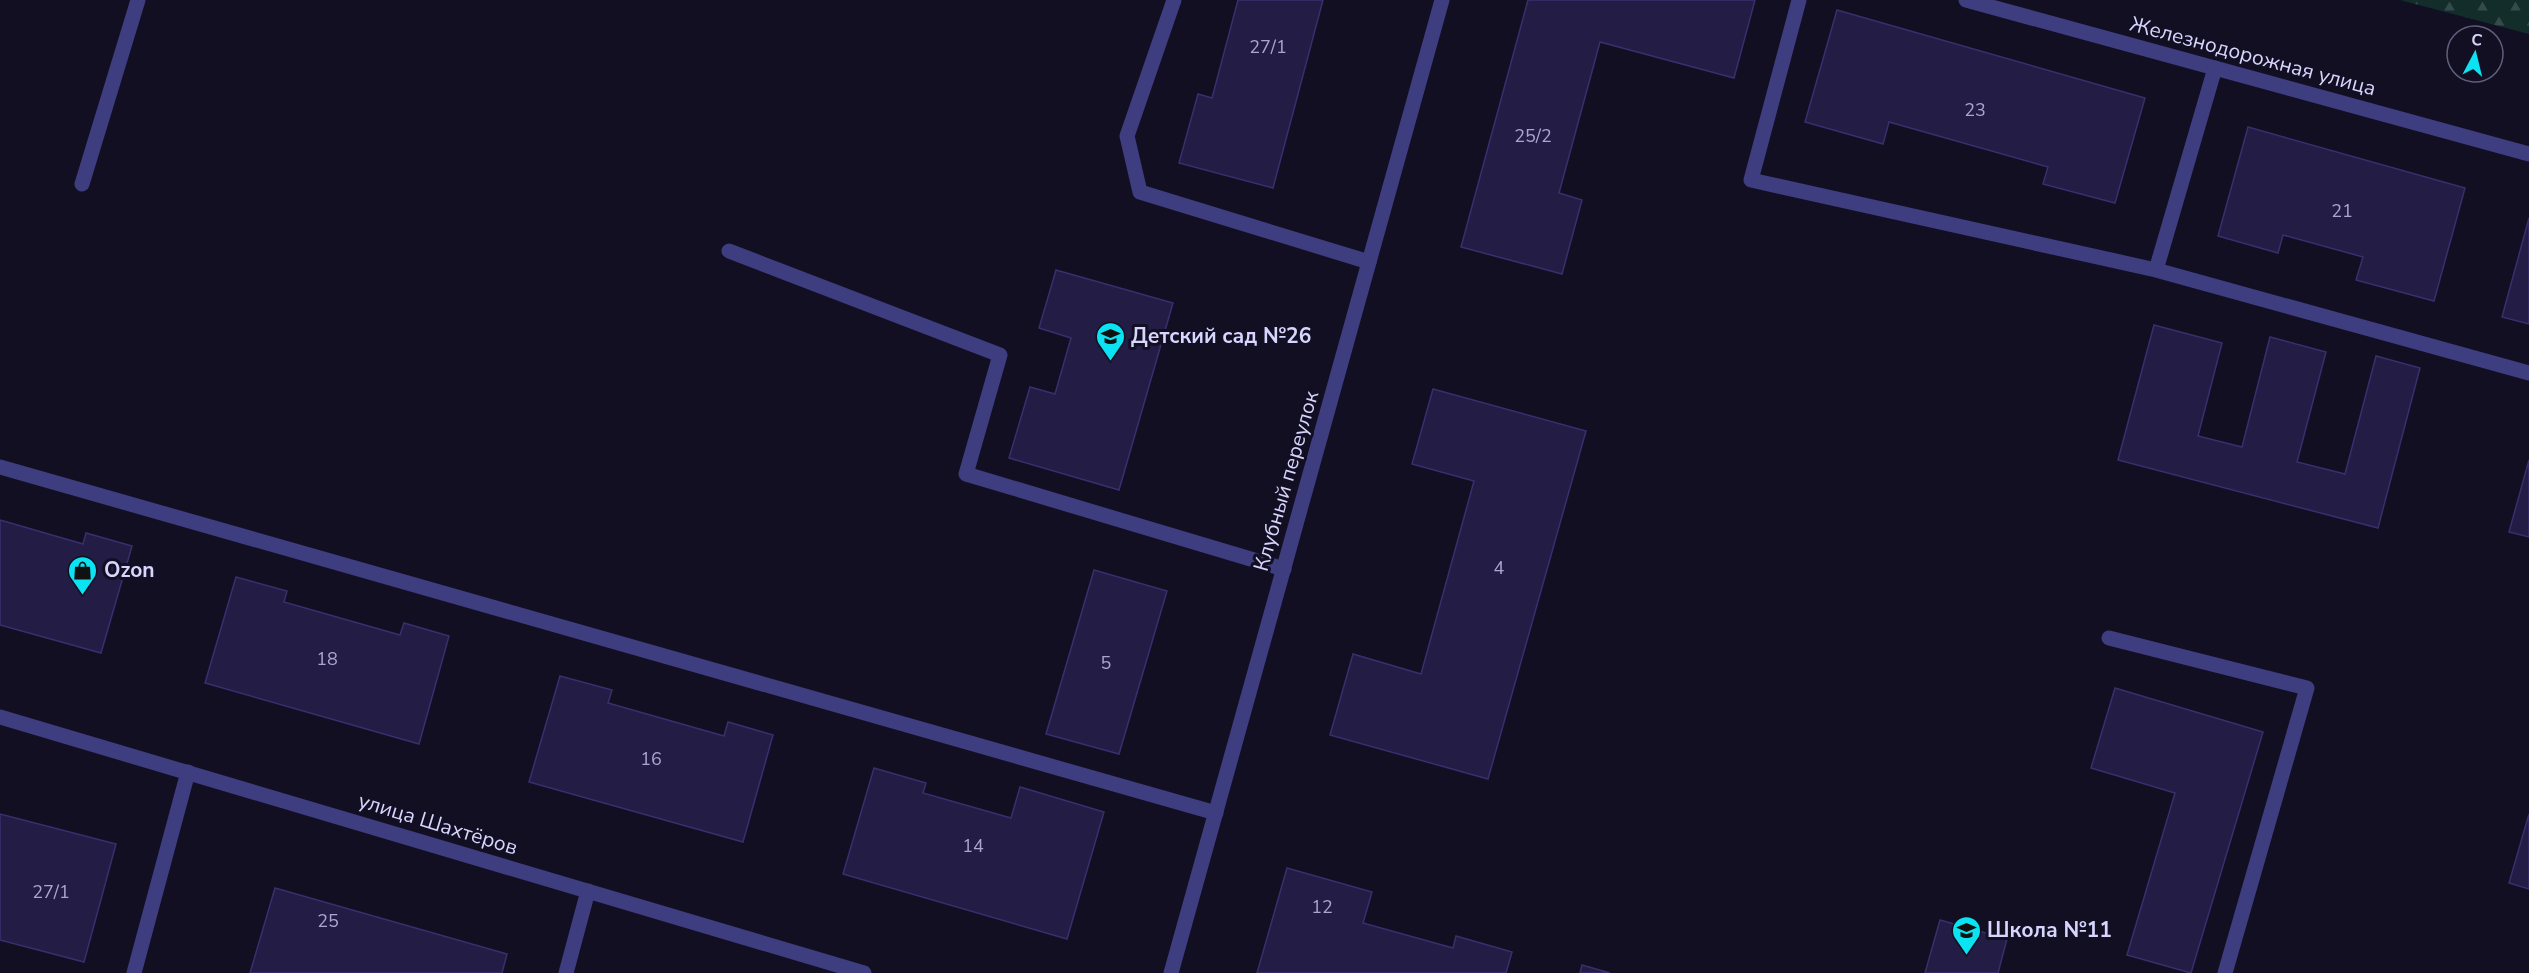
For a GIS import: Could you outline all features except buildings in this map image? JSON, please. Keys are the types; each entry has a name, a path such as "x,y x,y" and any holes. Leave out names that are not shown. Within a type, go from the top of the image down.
{"street":[{"path":"82,184 138,0"},
{"path":"1174,0 1127,136 1140,192 1369,262"},
{"name":"Клубный переулок","path":"1171,973 1442,0"},
{"path":"1799,0 1750,180 2156,270 2529,373"},
{"name":"Железнодорожная улица","path":"1966,0 2529,154"},
{"path":"2156,270 2216,68"},
{"path":"729,251 1000,355 966,474 1284,569"},
{"path":"0,467 1216,813"},
{"path":"2109,638 2307,688 2225,973"},
{"name":"улица Шахтёров","path":"0,717 864,973"},
{"path":"134,973 188,772"},
{"path":"566,973 588,891"}],"green space":[{"path":"2400,0 2529,0 2529,34 2505,28 2505,24 2491,24"}],"place":[{"name":"Детский сад №26","path":"1110,362"},
{"name":"Ozon","path":"83,596"},
{"name":"Школа №11","path":"1966,956"}]}
